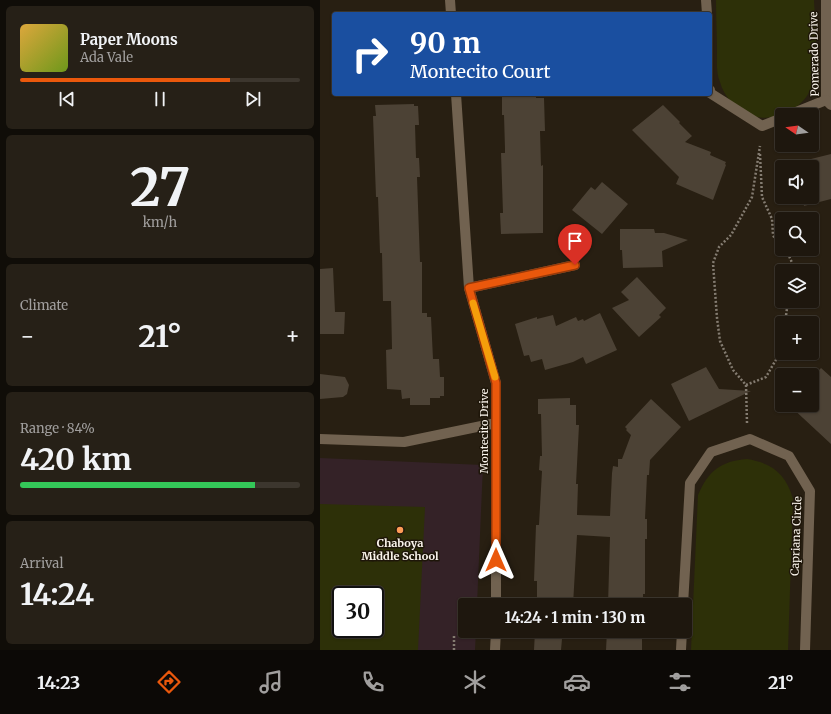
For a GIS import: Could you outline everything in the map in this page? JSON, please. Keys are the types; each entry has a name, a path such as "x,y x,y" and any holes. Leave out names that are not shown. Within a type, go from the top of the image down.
{"street":[{"path":"450,0 451,12"},
{"path":"706,0 707,12"},
{"name":"Pomerado Drive","path":"826,0 828,102"},
{"path":"712,95 762,126 775,121"},
{"name":"Montecito Drive","path":"456,96 469,288 496,383 496,598"},
{"path":"810,108 828,102"},
{"path":"469,288 575,265"},
{"path":"320,439 404,442 496,423"},
{"name":"Capriana Circle","path":"683,598 690,483 711,452 750,439 789,456 810,491 805,650"},
{"path":"496,638 496,650"},
{"path":"681,650 682,638"}],"path":[{"path":"747,423 746,385 733,370 720,341 713,263 719,247 732,235 752,196 760,146 762,196 772,219 773,235 775,239"},
{"path":"746,385 766,377 776,360"},
{"path":"454,636 454,650"}],"shaded area":[{"name":"Chaboya Middle School","path":"320,458 483,465 477,598 458,598 458,638 476,638 475,650 320,650"}],"green space":[{"path":"716,0 814,0 816,57 814,79 807,96 795,108 775,108 775,116 768,118 750,115 735,106 724,93 717,71"},
{"path":"747,459 764,463 777,471 782,476 790,490 793,499 788,650 691,650 698,495 706,480 716,469 738,460"},
{"path":"320,504 425,507 418,650 320,650"}],"building":[{"path":"502,96 536,96 536,98 544,98 545,131 540,131 541,166 543,165 543,233 501,234 500,213 503,213 501,153 505,153 504,115 502,115"},
{"path":"414,104 414,106 418,106 419,125 415,125 416,158 419,158 420,177 417,177 420,262 422,262 422,313 427,313 427,317 431,317 433,359 439,359 440,377 444,377 444,396 440,396 440,398 430,398 430,405 410,405 410,398 402,399 401,390 387,389 386,350 392,349 391,301 383,301 382,253 380,253 378,197 376,197 373,116 376,116 375,105"},
{"path":"663,105 692,136 685,142 711,152 710,155 726,162 713,200 676,184 679,177 632,130"},
{"path":"831,154 831,199 819,202 819,160 811,159"},
{"path":"602,182 628,204 602,234 572,210 591,187 595,190"},
{"path":"620,229 654,229 655,233 664,233 688,240 662,251 663,267 623,268 622,250 620,250"},
{"path":"333,268 335,312 345,312 344,334 320,334 320,269"},
{"path":"637,277 666,308 659,315 661,317 639,337 612,308 629,300 621,292"},
{"path":"600,313 617,350 586,364 583,357 573,362 545,370 542,359 531,362 529,355 524,356 515,324 537,317 537,319 553,315 556,326 576,317 578,321 583,319 584,321"},
{"path":"706,367 719,389 751,391 689,421 671,384"},
{"path":"821,368 831,377 831,444 797,412 819,412 819,370"},
{"path":"320,374 345,377 349,385 347,394 343,397 320,399"},
{"path":"570,398 570,405 576,405 576,425 579,425 576,484 578,484 577,515 610,516 613,466 618,467 618,459 622,459 631,435 625,427 651,399 681,427 650,460 649,475 647,475 645,519 647,519 647,539 645,539 645,594 643,594 643,598 608,598 610,537 577,535 573,598 537,598 537,581 534,581 536,525 539,525 542,471 539,470 540,456 542,456 541,414 538,414 538,399"},
{"path":"535,638 570,638 562,639 561,650 534,650"},
{"path":"607,638 642,638 642,650 606,650"}],"slow traffic":[{"path":"473,303 495,377"}],"place":[{"name":"Chaboya Middle School","path":"400,530"}],"route":[{"path":"496,560 496,383 469,288 575,265"}]}
